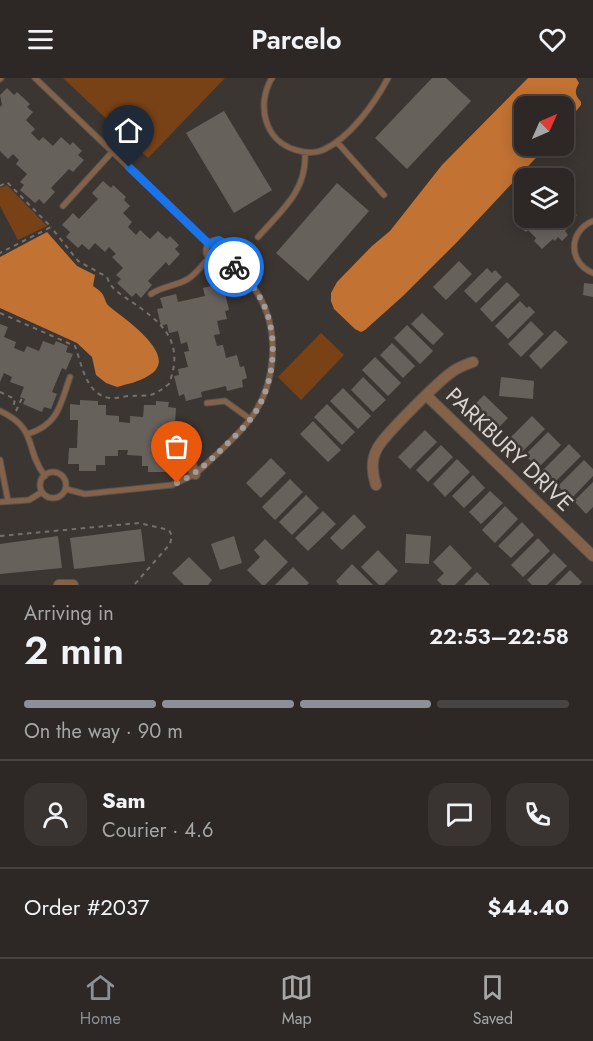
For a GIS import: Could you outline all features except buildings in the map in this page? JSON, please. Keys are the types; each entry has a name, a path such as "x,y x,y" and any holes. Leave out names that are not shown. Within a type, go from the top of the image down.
{"street":[{"name":"PARKBURY DRIVE","path":"376,485 373,466 380,443 451,373 473,362"},
{"name":"PARKBURY DRIVE","path":"427,396 593,556"},
{"path":"178,435 195,474"},
{"path":"59,585 73,585"}],"lane":[{"path":"35,78 209,244"},
{"path":"272,78 263,107 268,127 283,145 305,153 324,150 337,142 370,107 388,78"},
{"path":"337,142 384,195"},
{"path":"63,206 113,151"},
{"path":"258,237 300,186 306,161 305,153"},
{"path":"593,221 579,231 573,245 579,263 593,273"},
{"path":"219,240 226,244 228,251 225,258 215,262 209,258 206,253 209,244 219,240"},
{"path":"152,294 165,286 191,277 209,258"},
{"path":"66,489 85,494 172,485 195,474 250,419 263,396 271,370 270,326 265,306 255,289 225,258"},
{"path":"28,434 43,429 54,419 70,377"},
{"path":"207,403 225,401 250,419"},
{"path":"0,411 20,423 28,434 37,464 45,476"},
{"path":"0,460 8,501"},
{"path":"51,473 61,475 66,483 66,489 55,498 45,496 40,482 51,473"},
{"path":"0,502 29,500 42,492"}],"path":[{"path":"0,184 7,182 51,227 78,261 107,277 111,287 164,326 172,341 176,357 169,384 148,397 110,398 99,394 90,387 75,346 0,313"},
{"path":"0,253 51,227"},
{"path":"16,411 22,398"},
{"path":"0,536 139,523 169,530 172,536 170,544 134,585"}],"shaded area":[{"path":"63,78 225,78 148,158"},
{"path":"528,78 576,78 579,83 576,93 581,105 574,114 574,96 514,96 514,156 538,156 526,168 514,168 514,181 403,296 365,330 361,332 355,329 334,309 331,293 337,282 390,231 442,165"},
{"path":"7,185 47,226 18,240 0,206 0,188"},
{"path":"47,232 77,266 95,275 93,286 102,294 107,304 147,338 155,349 159,359 157,368 148,376 117,387 106,383 96,375 92,357 77,343 0,308 0,257"},
{"path":"321,333 344,355 301,400 278,377"}],"way so far":[{"path":"177,483 195,474 245,425 259,405 269,379 272,345 265,306 249,281 234,267"}],"route":[{"path":"129,167 209,244 219,240 226,244 228,251 225,258 234,267"}]}
